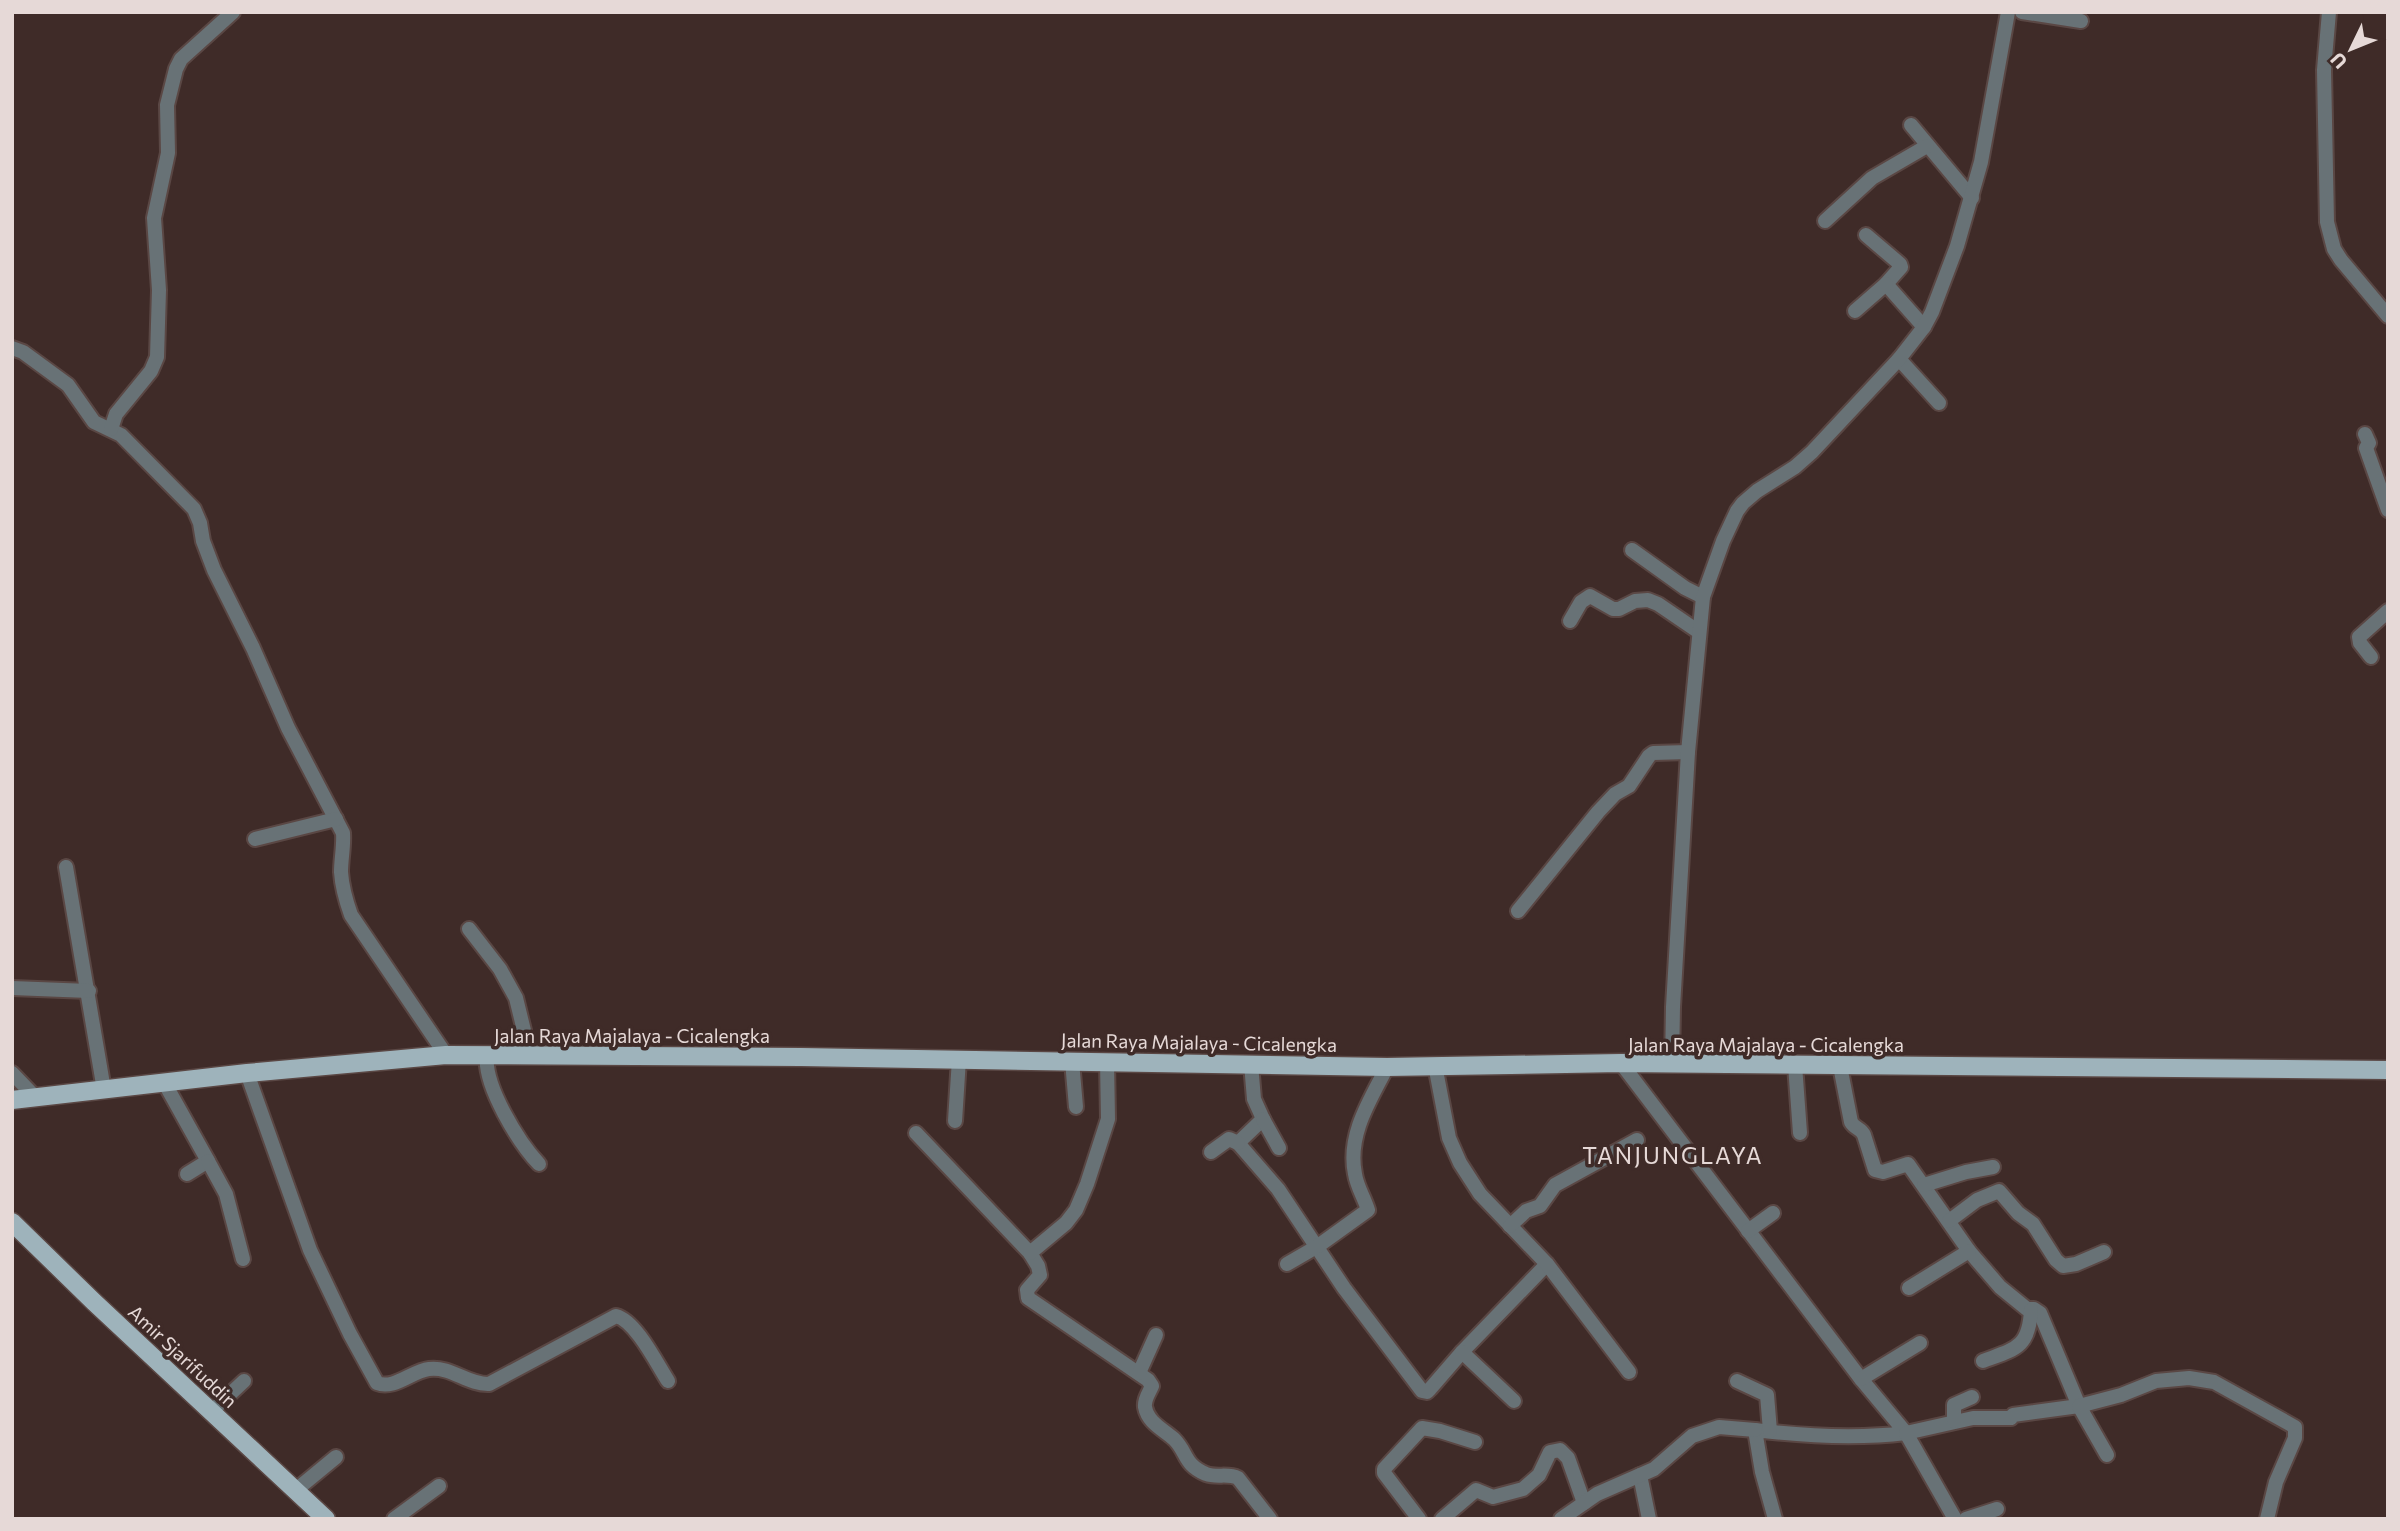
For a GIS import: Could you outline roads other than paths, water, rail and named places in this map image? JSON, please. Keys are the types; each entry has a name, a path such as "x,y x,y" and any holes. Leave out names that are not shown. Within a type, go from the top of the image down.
{"main road":[{"name":"Jalan Raya Majalaya - Cicalengka","path":"12,1100 247,1073 446,1055 959,1059 1387,1067 1621,1063 2388,1070"},
{"name":"Amir Sjarifuddin","path":"12,1222 326,1519"}],"street":[{"path":"111,429 116,414 150,371 157,357 159,290 154,218 168,153 167,105 176,69 181,59 233,12"},
{"path":"1672,1064 1672,1007 1688,752 1703,597 1723,541 1743,503 1796,467 1812,452 1899,359 1924,327 1957,246 1972,198 1984,148 2008,12"},
{"path":"2022,12 2081,21"},
{"path":"2329,12 2324,70 2327,222 2340,260 2388,316"},
{"path":"1911,125 1972,198"},
{"path":"1825,221 1872,178 1927,146"},
{"path":"1855,311 1901,267 1866,235"},
{"path":"1886,284 1924,327"},
{"path":"12,348 23,352 68,384 94,422 111,429 141,454 194,509 214,569 288,728 343,833 341,871 344,895 351,915 446,1055"},
{"path":"1899,359 1939,403"},
{"path":"2365,433 2369,443 2367,451 2388,510"},
{"path":"1632,550 1685,588 1703,597"},
{"path":"1570,621 1581,602 1590,596 1613,609 1635,601 1648,600 1699,632"},
{"path":"2371,657 2360,643 2359,637 2388,611"},
{"path":"1518,911 1598,812 1615,794 1629,786 1650,754 1688,752"},
{"path":"256,838 336,819"},
{"path":"66,867 104,1090"},
{"path":"469,929 500,969 516,998 530,1055"},
{"path":"12,988 89,991"},
{"path":"487,1055 488,1076 509,1123 524,1149 539,1164"},
{"path":"956,1121 959,1059"},
{"path":"1072,1061 1076,1107"},
{"path":"1030,1254 1066,1223 1076,1209 1087,1184 1108,1119 1107,1061"},
{"path":"1621,1063 1861,1379 1906,1433 1955,1519"},
{"path":"1251,1064 1254,1099 1279,1148"},
{"path":"1435,1065 1449,1138 1460,1163 1480,1194 1548,1264 1629,1372"},
{"path":"1795,1065 1800,1133"},
{"path":"1840,1066 1852,1122 1864,1135 1875,1170 1883,1171 1908,1164 1969,1251 2000,1287 2026,1309 2040,1313 2079,1406 2107,1455"},
{"path":"1287,1264 1318,1246 1368,1210 1356,1183 1354,1152 1359,1122 1387,1067"},
{"path":"12,1073 36,1098"},
{"path":"247,1073 310,1251 377,1383 389,1385 418,1372 438,1369 489,1384 616,1316 624,1318 637,1334 668,1381"},
{"path":"164,1082 226,1194 243,1259"},
{"path":"1238,1143 1263,1119"},
{"path":"916,1133 1030,1254 1040,1275 1027,1290 1030,1300 1150,1382 1152,1386 1146,1401 1147,1413 1154,1424 1176,1441 1187,1461 1209,1475 1238,1478 1270,1519"},
{"path":"1211,1152 1229,1139 1238,1143 1278,1189 1344,1288 1422,1391 1427,1392 1430,1389 1462,1352 1548,1264"},
{"path":"1510,1226 1526,1211 1540,1206 1553,1186 1637,1140"},
{"path":"187,1174 208,1161"},
{"path":"1924,1185 1993,1167"},
{"path":"1949,1221 1977,1200 1999,1191 2018,1213 2033,1224 2056,1260 2063,1266 2076,1265 2104,1252"},
{"path":"1748,1231 1773,1213"},
{"path":"1909,1288 1969,1251"},
{"path":"1983,1361 2022,1344 2030,1327 2031,1310"},
{"path":"1139,1373 1156,1335"},
{"path":"1861,1379 1920,1343"},
{"path":"1462,1352 1514,1401"},
{"path":"1561,1519 1597,1494 1654,1469 1692,1436 1719,1427 1873,1437 1906,1433 1980,1417 2011,1418 2013,1415 2079,1406 2121,1395 2156,1381 2189,1378 2214,1382 2294,1426 2295,1438 2276,1482 2267,1519"},
{"path":"212,1411 244,1381"},
{"path":"1737,1381 1767,1395 1770,1431"},
{"path":"1954,1421 1954,1405 1972,1397"},
{"path":"1419,1519 1389,1482 1384,1469 1422,1428 1462,1437 1475,1443"},
{"path":"1755,1430 1762,1472 1775,1519"},
{"path":"1442,1519 1476,1490 1493,1497 1523,1489 1539,1475 1550,1452 1560,1450 1569,1458 1584,1503"},
{"path":"296,1490 336,1457"},
{"path":"1640,1475 1649,1519"},
{"path":"394,1519 439,1486"},
{"path":"1966,1519 1997,1509"}],"district":[{"name":"TANJUNGLAYA","path":"1673,1155"}]}
